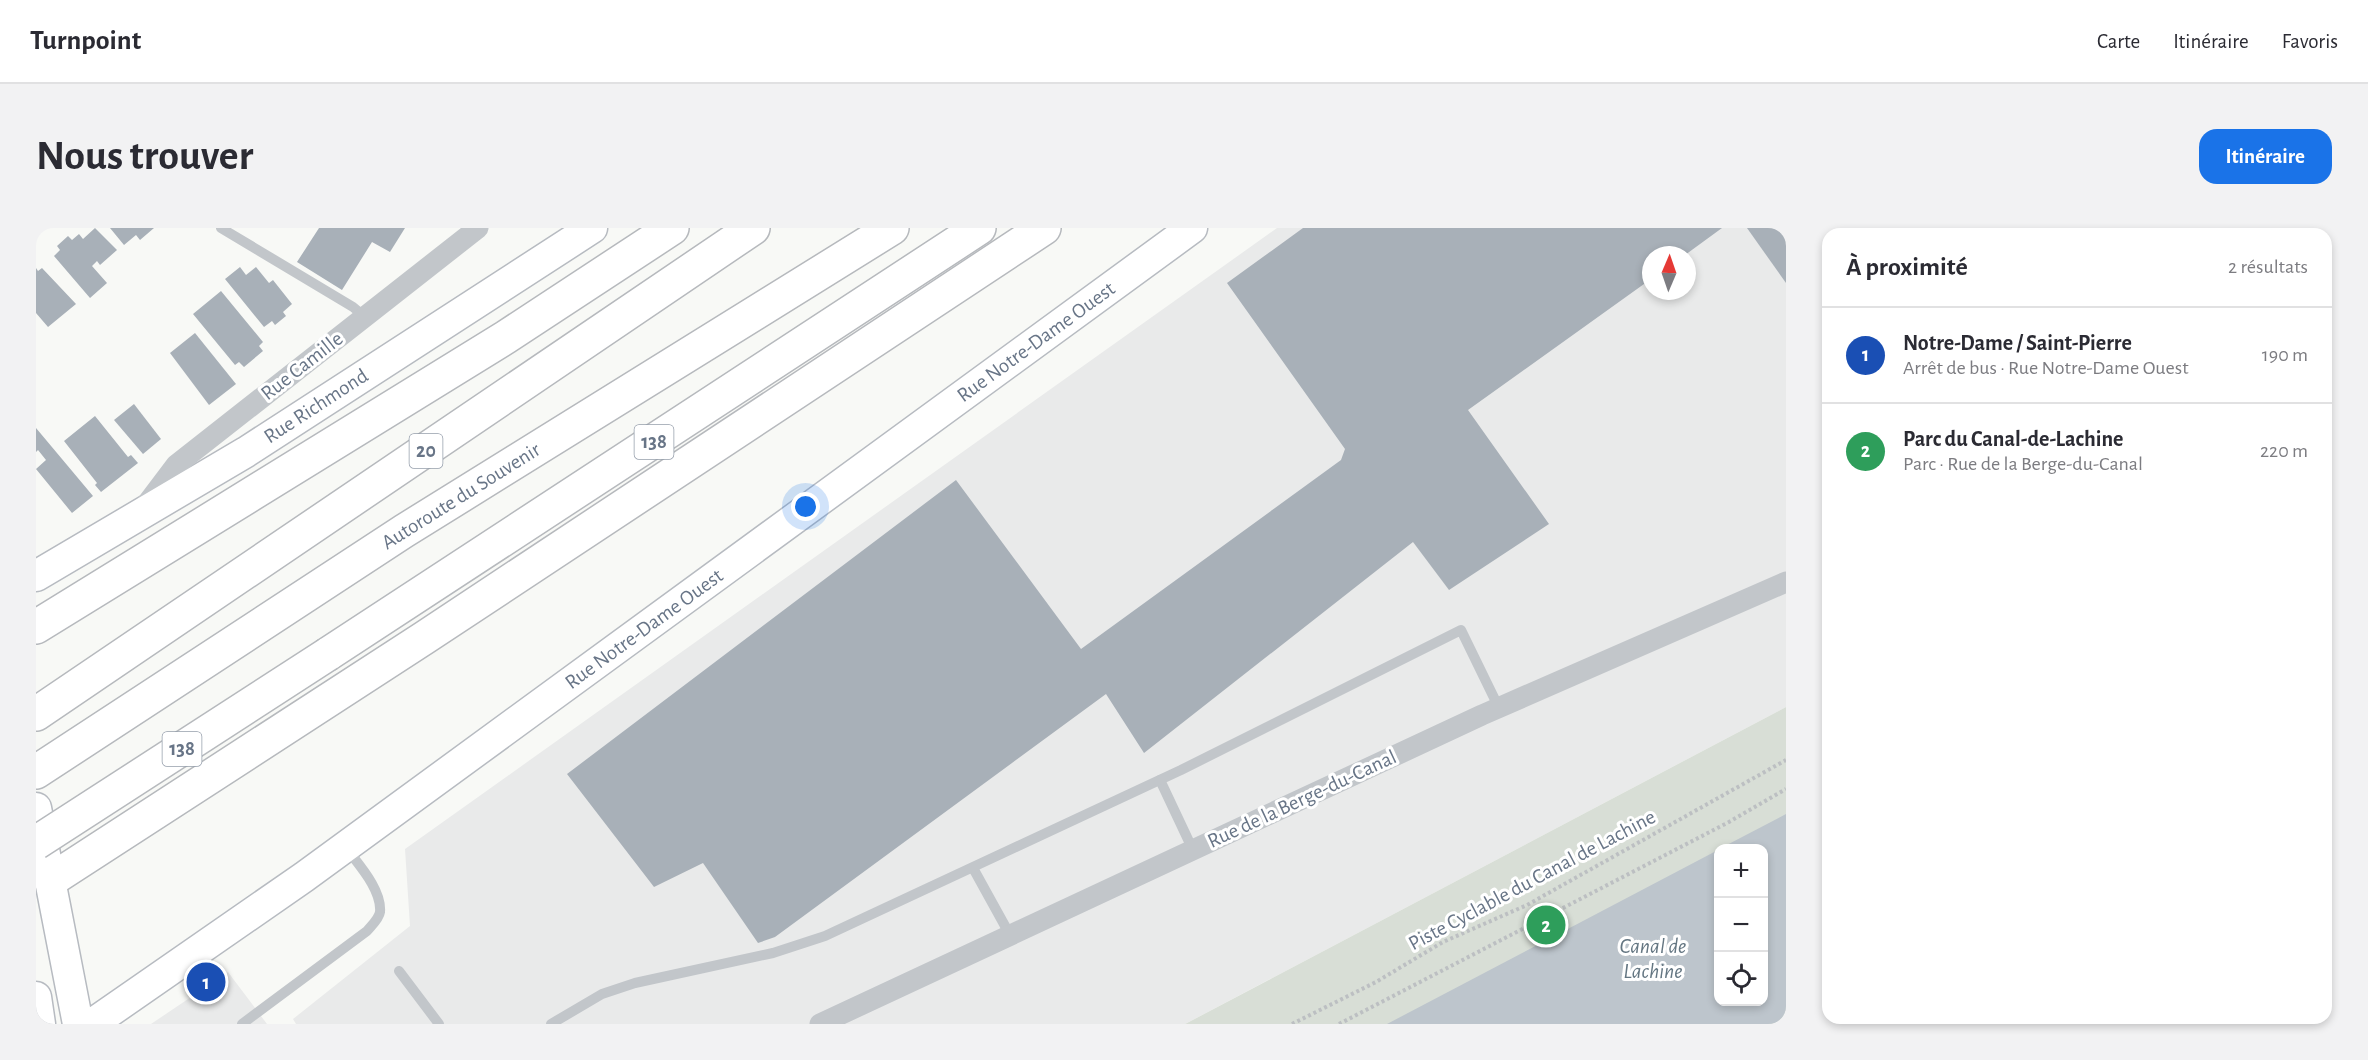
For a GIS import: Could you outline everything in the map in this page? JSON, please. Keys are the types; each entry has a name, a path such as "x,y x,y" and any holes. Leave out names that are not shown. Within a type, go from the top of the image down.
{"highway":[{"path":"36,627 506,337 672,228"},
{"name":"20","path":"36,714 753,228"},
{"name":"Autoroute du Souvenir","path":"41,769 404,531 892,228"},
{"name":"138","path":"36,843 979,228"},
{"path":"44,885 424,638 1044,228"}],"main road":[{"name":"Rue Richmond","path":"36,576 246,452 592,228"},
{"name":"Rue Notre-Dame Ouest","path":"92,1024 345,846 1192,228"},
{"path":"36,808 44,885 78,1024"},
{"path":"36,997 40,1024"}],"street":[{"name":"Rue Camille","path":"137,516 171,470 478,228"},
{"name":"Rue de la Berge-du-Canal","path":"820,1024 1499,708 1786,582"}],"lane":[{"path":"221,228 353,307 365,317"},
{"path":"705,261 760,228"},
{"path":"551,1024 602,994 635,983 773,953 825,936 1160,780 1461,630 1499,708"},
{"path":"1160,780 1193,850"},
{"path":"246,1023 367,932 380,913 375,891 345,846"},
{"path":"973,868 1010,935"},
{"path":"399,970 439,1024"}],"path":[{"name":"Piste Cyclable du Canal de Lachine","path":"1292,1024 1369,986 1443,942 1527,905 1786,760"},
{"path":"1339,1024 1729,822 1786,789"}],"shaded area":[{"path":"1277,228 1786,228 1786,707 1185,1024 296,1024 293,1019 410,926 405,849"},
{"path":"1786,707 1786,1024 1185,1024"},
{"path":"228,972 267,1024 151,1024 200,991 206,998 218,988 214,982"}],"water":[{"name":"Canal de Lachine","path":"1786,814 1786,1024 1387,1024 1714,852 1714,1006 1768,1006 1768,844 1729,844"}],"building":[{"path":"95,228 117,250 100,265 97,261 92,266 107,283 90,298 54,256 60,250 57,246 68,236 72,240 79,234 83,239"},
{"path":"110,228 154,228 140,240 136,235 124,245"},
{"path":"319,228 405,228 390,252 372,242 342,290 297,262"},
{"path":"1303,228 1722,228 1696,247 1642,246 1642,285 1468,410 1549,524 1449,590 1413,542 1144,753 1106,694 775,937 758,943 703,863 654,887 567,774 956,480 1081,649 1341,460 1345,449 1227,283"},
{"path":"1747,228 1786,228 1786,283"},
{"path":"240,267 246,275 256,267 269,283 273,280 292,304 283,312 286,316 275,325 272,321 264,327 225,279"},
{"path":"36,268 38,271 42,268 76,304 48,327 36,313"},
{"path":"221,291 263,342 259,346 263,351 244,367 239,362 235,365 193,314"},
{"path":"195,333 236,384 209,405 170,353"},
{"path":"134,404 161,439 143,454 114,420"},
{"path":"95,416 128,457 131,455 138,463 101,492 95,485 97,483 64,441"},
{"path":"36,428 93,496 72,513 36,469 46,460 38,450 36,452"}],"place":[{"name":"Parc du Canal-de-Lachine","path":"1546,925"},
{"name":"Notre-Dame / Saint-Pierre","path":"206,982"}]}
